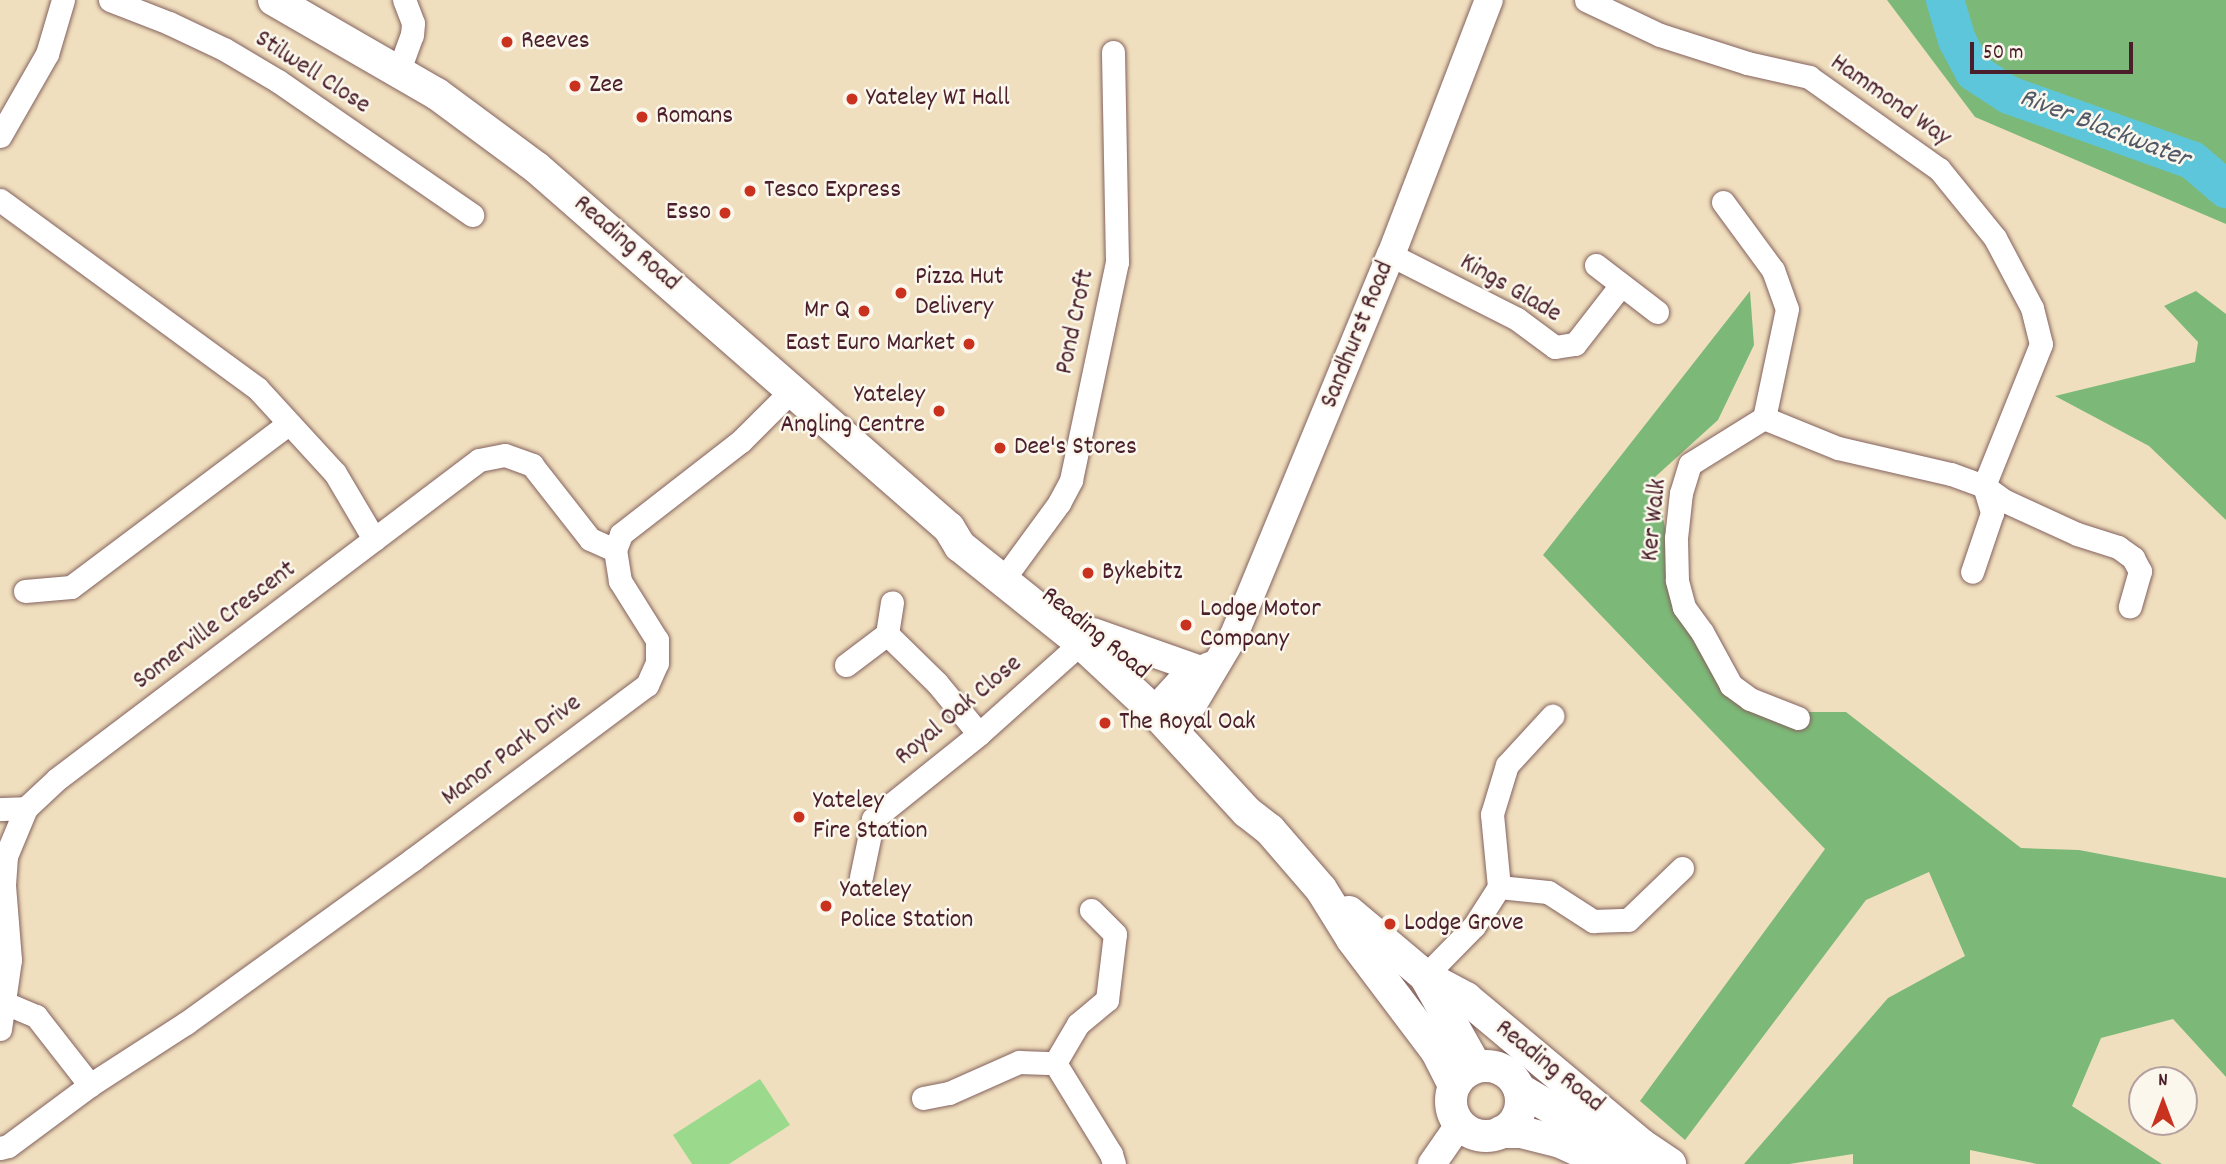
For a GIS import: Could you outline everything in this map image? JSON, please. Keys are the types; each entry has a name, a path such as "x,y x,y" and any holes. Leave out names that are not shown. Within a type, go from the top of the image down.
{"main road":[{"name":"Reading Road","path":"274,0 399,70 537,168 792,390 868,460 949,528 968,533 1008,573 1087,638 1171,714 1247,812 1270,830 1321,889 1352,939 1411,1014 1465,1075"},
{"name":"Reading Road","path":"1321,889 1425,976 1466,998 1642,1145 1670,1164"},
{"name":"Reading Road","path":"1425,976 1465,1075 1451,1107 1447,1150 1482,1136 1521,1132 1558,1141 1609,1164"},
{"name":"Reading Road","path":"1465,1075 1499,1068 1511,1076 1519,1089 1521,1101 1517,1119 1501,1132"},
{"name":"Reading Road","path":"1519,1089 1647,1164"}],"street":[{"path":"0,136 47,54 63,0"},
{"name":"Stilwell Close","path":"110,0 202,38 278,81 472,215"},
{"path":"399,70 412,35 413,23 404,0"},
{"name":"Sandhurst Road","path":"1171,714 1234,635 1391,255 1489,0"},
{"name":"Hammond Way","path":"1586,0 1660,35 1747,63 1809,76 1939,169 1995,238 2032,308 2041,344 2035,365 1984,486"},
{"name":"Pond Croft","path":"1008,573 1059,503 1071,480 1117,262 1113,52"},
{"path":"0,200 257,388 335,473 374,539"},
{"path":"1723,202 1773,270 1787,309 1764,418 1838,448 1951,474 1984,486 2005,501 2077,534 2118,547 2133,558 2140,570 2130,607"},
{"name":"Kings Glade","path":"1391,255 1517,319 1555,347 1575,344 1621,285"},
{"path":"1596,265 1657,312"},
{"path":"615,550 621,534 741,441 792,390"},
{"name":"Ker Walk","path":"1764,418 1690,464 1681,493 1676,538 1677,580 1684,607 1702,632 1731,685 1749,699 1798,719"},
{"path":"25,591 71,587 288,424"},
{"name":"Somerville Crescent","path":"0,1029 10,960 2,885 6,856 26,808 57,779 479,460 505,455 532,465 590,539 615,550"},
{"path":"1972,572 1992,513 1984,486"},
{"name":"Manor Park Drive","path":"0,1148 8,1146 90,1085 208,1007 647,685 657,663 657,640 620,581 615,550"},
{"path":"846,665 887,634 892,602"},
{"path":"887,634 937,684 979,734"},
{"path":"1087,638 1207,667"},
{"name":"Royal Oak Close","path":"861,877 873,819 979,734 1087,638"},
{"path":"1425,976 1474,926 1499,887 1492,814 1507,765 1552,716"},
{"path":"0,809 26,808"},
{"path":"1499,887 1548,892 1593,921 1628,920 1682,868"},
{"path":"1055,1063 1078,1024 1107,1000 1115,934 1091,910"},
{"path":"5,1003 36,1016 90,1085"},
{"path":"923,1098 949,1093 1019,1062 1055,1063"},
{"path":"1055,1063 1111,1154 1114,1164"}],"green space":[{"path":"1887,0 2226,0 2226,224 1975,117"},
{"path":"1750,291 1754,345 1718,420 1655,477 1669,548 1677,611 1769,712 1846,712 2021,848 2079,850 2226,878 2226,1077 2173,1019 2101,1038 2072,1106 2162,1164 2037,1164 1970,1150 1970,1164 1853,1164 1853,1154 1789,1164 1744,1164 1888,998 1965,956 1929,872 1866,900 1685,1140 1640,1101 1825,849 1543,555"},
{"path":"2196,291 2226,314 2226,520 2149,446 2055,396 2195,362 2198,342 2164,306"},
{"path":"760,1079 790,1125 729,1164 692,1164 673,1135"}],"waterway":[{"name":"River Blackwater","path":"1945,0 1957,40 1974,72 2009,95 2192,160 2226,189"}],"place":[{"name":"Reeves","path":"507,42"},
{"name":"Zee","path":"575,86"},
{"name":"Yateley WI Hall","path":"852,99"},
{"name":"Romans","path":"642,117"},
{"name":"Tesco Express","path":"750,191"},
{"name":"Esso","path":"725,213"},
{"name":"Pizza Hut Delivery","path":"901,293"},
{"name":"Mr Q","path":"864,311"},
{"name":"East Euro Market","path":"969,344"},
{"name":"Yateley Angling Centre","path":"939,411"},
{"name":"Dee's Stores","path":"1000,448"},
{"name":"Bykebitz","path":"1088,573"},
{"name":"Lodge Motor Company","path":"1186,625"},
{"name":"The Royal Oak","path":"1105,723"},
{"name":"Yateley Fire Station","path":"799,817"},
{"name":"Yateley Police Station","path":"826,906"},
{"name":"Lodge Grove","path":"1390,924"}]}
